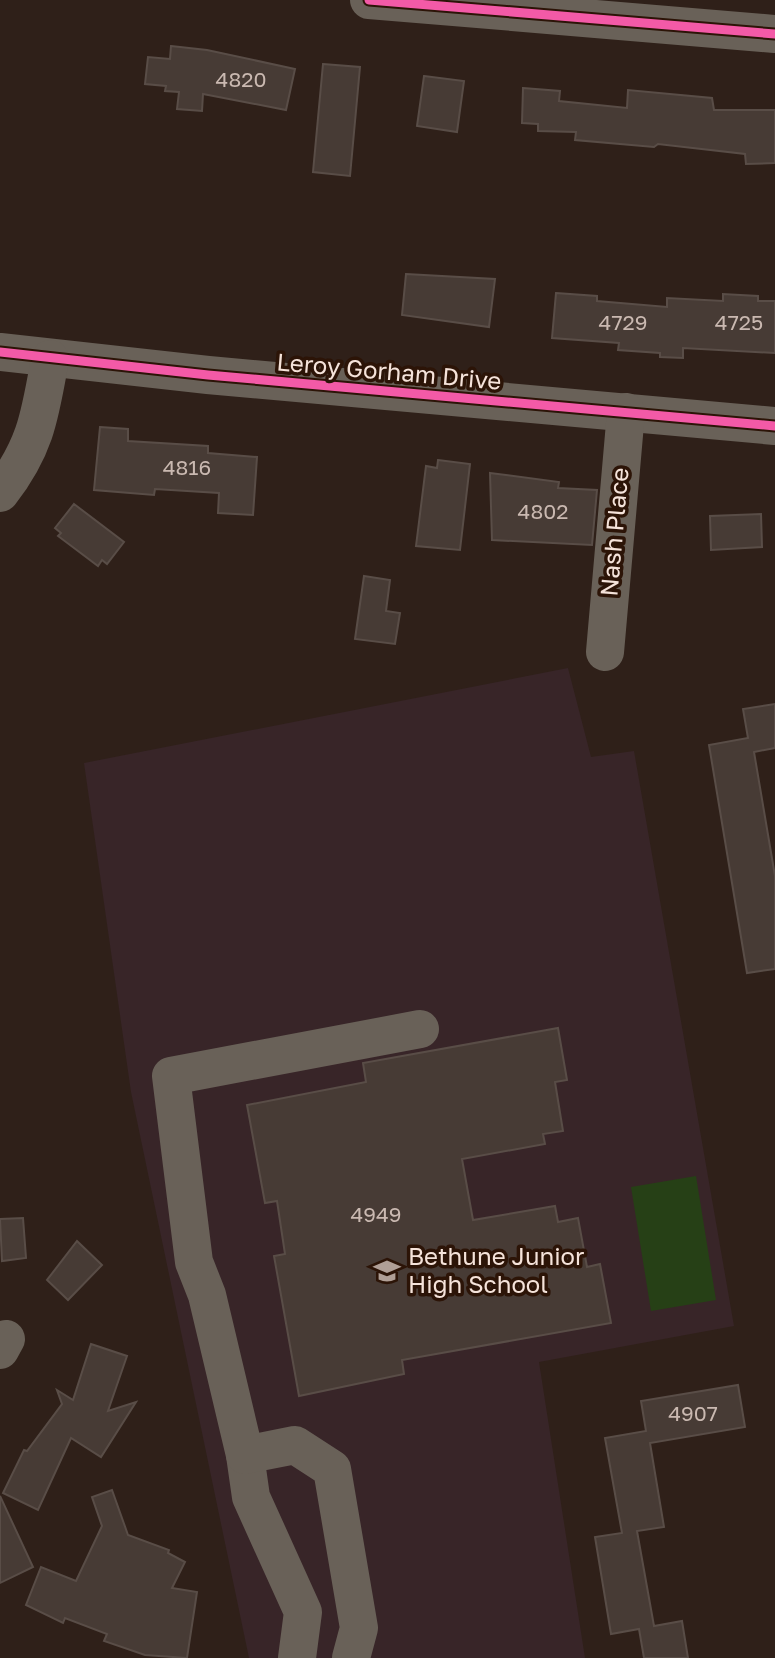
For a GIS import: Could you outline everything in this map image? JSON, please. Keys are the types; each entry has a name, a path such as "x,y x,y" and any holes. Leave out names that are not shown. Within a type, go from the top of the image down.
{"street":[{"path":"369,0 775,34"},
{"name":"Leroy Gorham Drive","path":"0,352 50,359 775,426"},
{"path":"0,493 20,467 36,432 50,359"},
{"name":"Nash Place","path":"605,652 626,412"},
{"path":"298,1658 303,1612 251,1497 245,1455 206,1295 194,1262 171,1076 420,1029"},
{"path":"245,1455 295,1445 332,1469 359,1628 351,1658"}],"shaded area":[{"path":"568,668 591,757 634,751 734,1326 539,1362 585,1658 249,1658 131,1092 84,763"}],"green space":[{"path":"696,1176 716,1300 651,1311 631,1187"}],"building":[{"path":"171,46 207,50 295,69 286,110 203,94 202,111 177,109 179,92 165,91 166,86 145,84 148,57 170,59"},
{"path":"323,64 360,67 350,176 313,172"},
{"path":"424,76 464,81 457,132 417,126"},
{"path":"523,88 560,91 559,101 627,108 628,90 712,98 714,110 775,110 775,163 746,164 745,154 658,144 654,147 575,140 576,132 538,131 538,124 522,123"},
{"path":"406,274 495,279 489,327 402,315"},
{"path":"556,293 597,296 597,301 667,307 667,298 723,301 723,294 758,296 758,301 775,301 775,353 683,348 683,358 660,357 660,353 618,350 619,343 552,338"},
{"path":"100,427 128,429 128,441 208,446 208,453 257,457 253,515 218,513 219,493 155,489 154,495 94,490"},
{"path":"438,460 470,464 460,550 416,546 426,466 437,468"},
{"path":"490,473 559,482 558,488 597,490 592,545 492,540"},
{"path":"74,504 124,542 107,564 102,560 98,566 58,536 61,533 55,528"},
{"path":"761,514 762,547 711,550 710,516"},
{"path":"364,576 390,580 386,611 400,613 395,644 355,639"},
{"path":"775,704 775,748 754,752 775,876 775,969 747,973 709,745 748,738 743,709"},
{"path":"558,1028 567,1080 555,1082 563,1131 543,1134 545,1144 462,1159 473,1220 555,1206 558,1222 578,1218 587,1267 600,1264 611,1323 402,1360 404,1374 299,1396 274,1256 285,1254 277,1201 265,1203 247,1105 366,1082 363,1063"},
{"path":"23,1218 26,1258 2,1261 0,1219"},
{"path":"77,1241 102,1265 68,1300 47,1280"},
{"path":"91,1344 127,1356 108,1411 136,1402 101,1457 71,1438 38,1510 3,1493 24,1450 27,1451 62,1404 57,1390 73,1400"},
{"path":"738,1385 745,1427 650,1443 664,1527 637,1531 654,1626 682,1621 688,1658 644,1658 639,1629 611,1634 595,1537 622,1533 605,1438 646,1431 641,1401"},
{"path":"112,1490 128,1535 169,1550 168,1553 185,1562 172,1588 197,1592 187,1658 145,1655 104,1641 107,1634 65,1618 63,1623 26,1605 41,1567 76,1581 102,1526 92,1497"},
{"path":"0,1496 33,1567 0,1583"}],"cycle path":[{"path":"369,0 775,34"},
{"path":"0,352 208,375 775,426"}],"place":[{"name":"Bethune Junior High School","path":"387,1271"}]}
